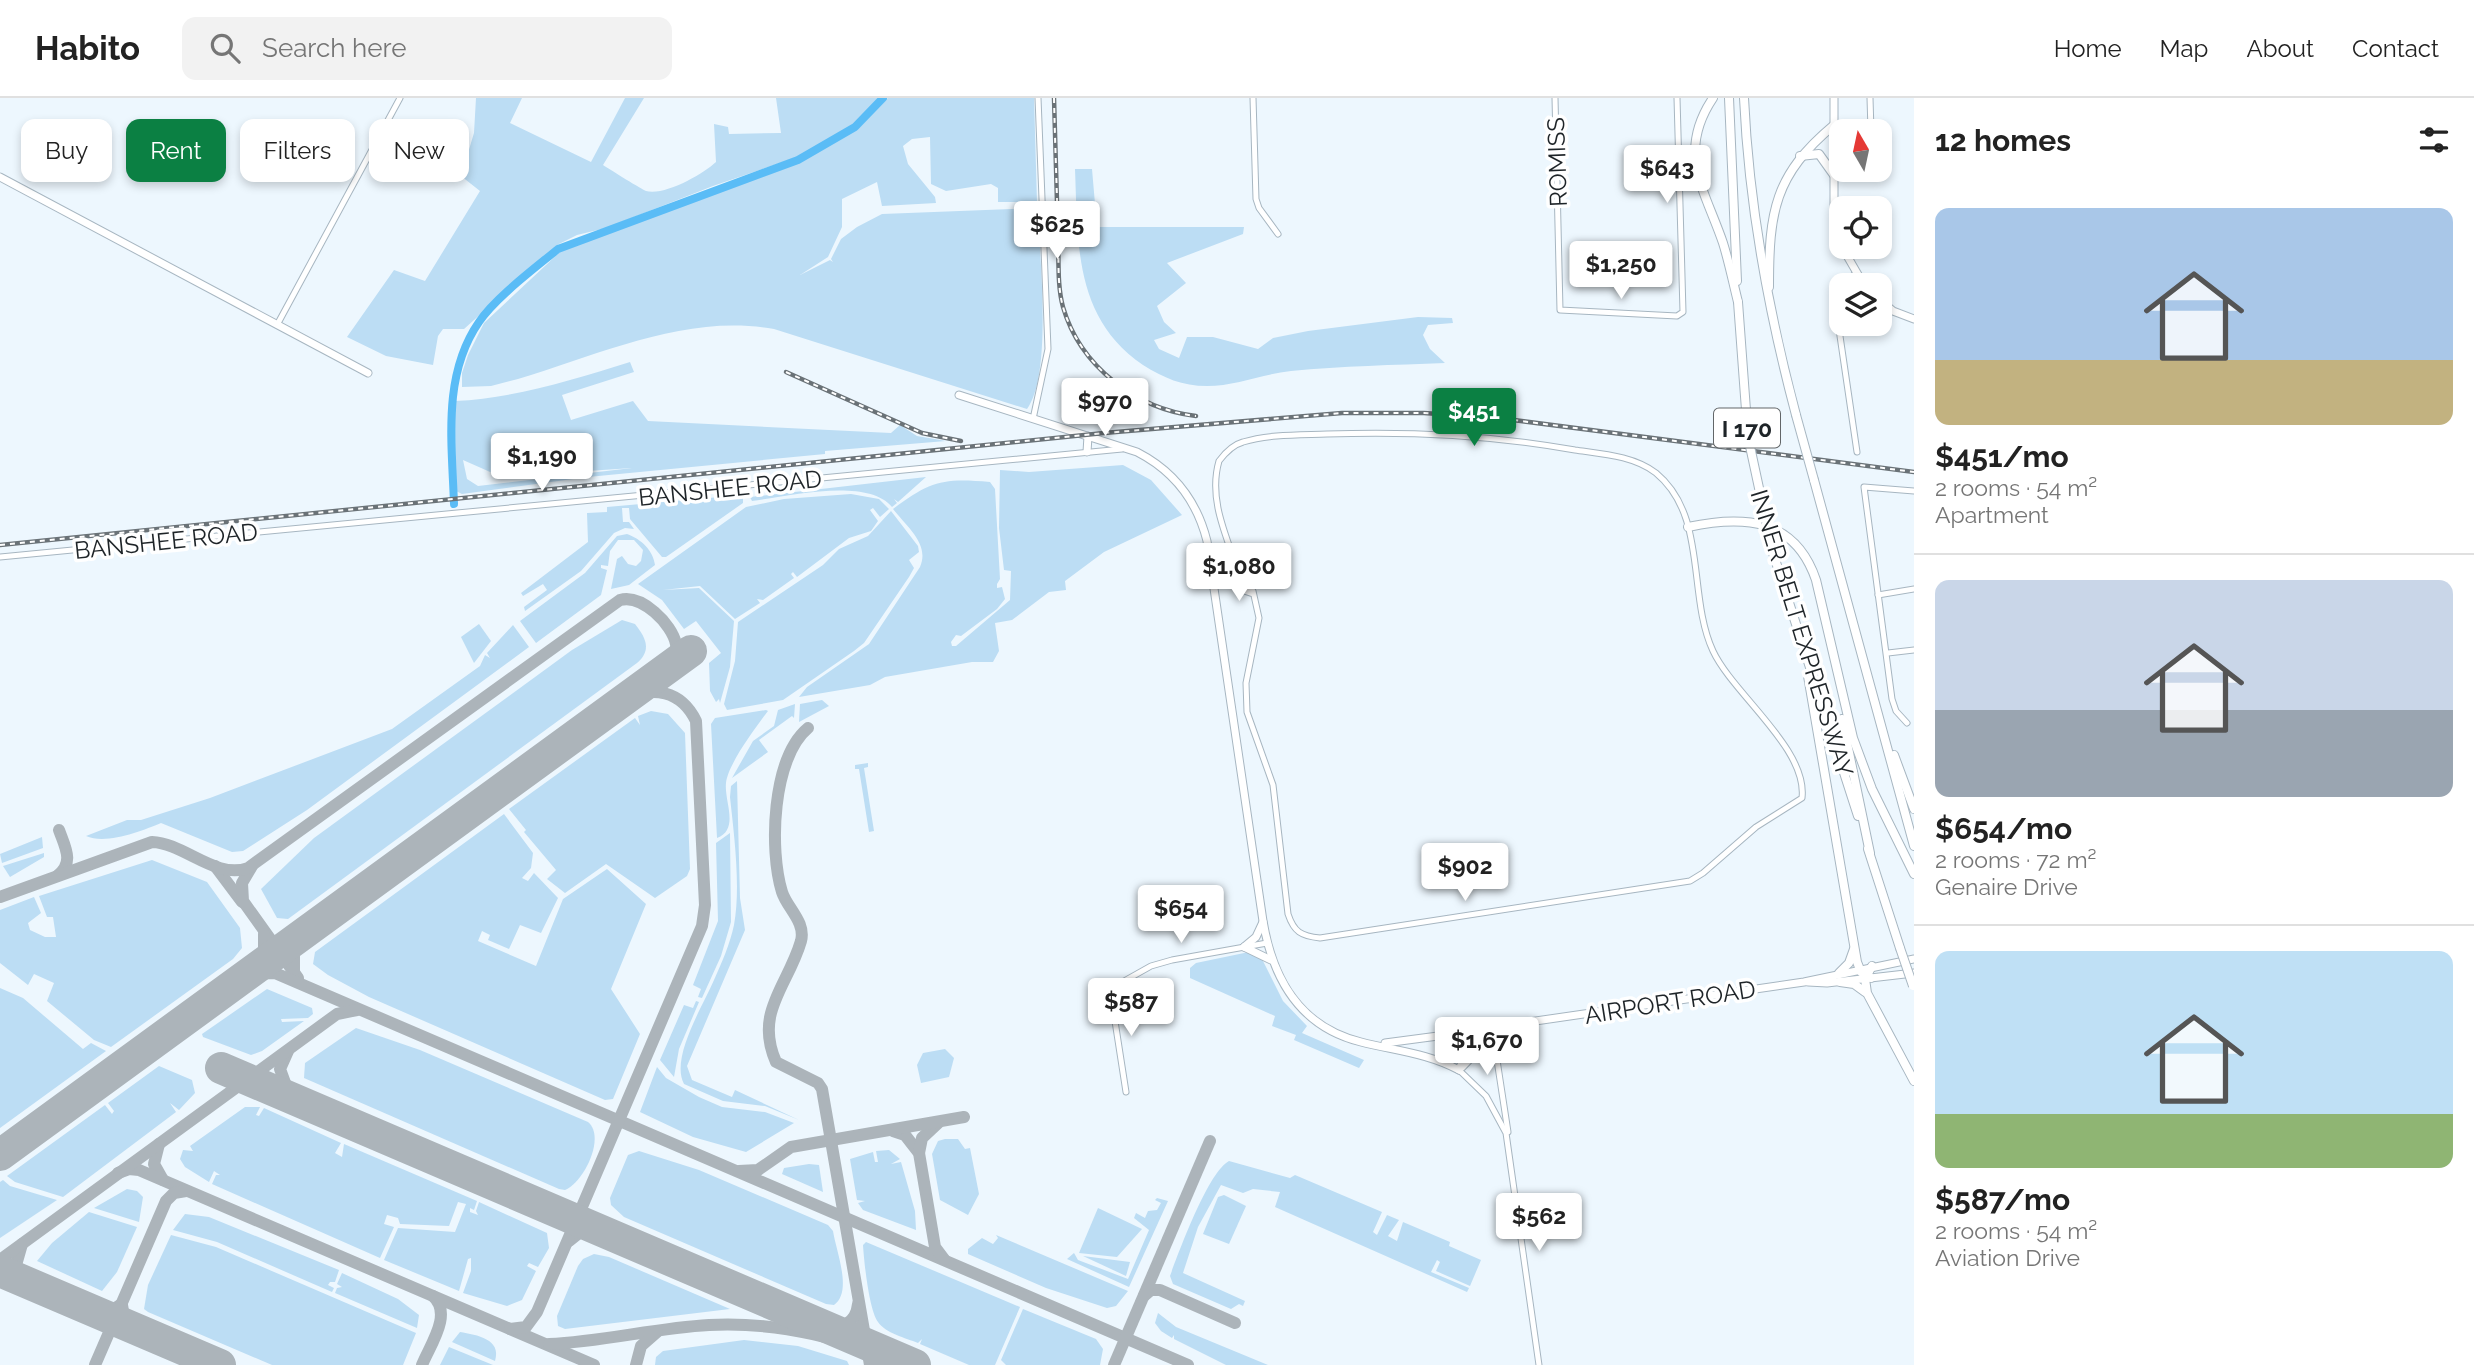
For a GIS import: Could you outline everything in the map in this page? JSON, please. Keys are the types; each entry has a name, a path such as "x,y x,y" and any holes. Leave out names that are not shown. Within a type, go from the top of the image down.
{"highway":[{"path":"1713,98 1698,129 1696,171 1723,243 1738,302"},
{"name":"INNER BELT EXPRESSWAY","path":"1729,98 1738,302 1748,437 1773,553 1913,988"},
{"name":"INNER BELT EXPRESSWAY","path":"1744,98 1752,206 1768,304 1914,846"},
{"path":"1768,304 1772,223 1786,178 1800,156 1829,130"},
{"path":"1800,156 1819,155 1829,168"},
{"path":"1688,527 1723,520 1760,523 1787,537 1807,560 1816,580 1853,738 1872,789 1914,874"},
{"path":"1688,527 1754,527 1782,540 1803,562 1815,594 1870,853"},
{"path":"1805,653 1854,946 1859,969 1867,978"},
{"path":"1878,713 1914,809"},
{"path":"1854,946 1849,963 1839,977 1867,993 1914,1081"},
{"path":"1867,993 1867,978 1872,966"}],"main road":[{"path":"1834,98 1834,119"},
{"path":"0,177 368,373"},
{"path":"1892,310 1914,319"},
{"path":"959,396 1125,449 1151,460 1177,481 1194,506 1205,533 1271,960 1284,987 1305,1013 1337,1034 1367,1044 1424,1054 1459,1070"},
{"path":"1087,452 1088,436"},
{"path":"1263,921 1256,937 1244,947 1271,960"},
{"name":"AIRPORT ROAD","path":"1839,977 1859,969 1914,959"},
{"name":"AIRPORT ROAD","path":"1459,1070 1469,1048 1492,1032 1535,1022 1839,977 1867,978 1914,973"},
{"name":"AIRPORT ROAD","path":"1367,1044 1508,1031 1535,1022"},
{"path":"1496,1051 1500,1038 1508,1031"}],"street":[{"path":"277,325 400,98"},
{"path":"1033,419 1048,349 1038,98"},
{"path":"1252,98 1256,199 1259,208 1278,234"},
{"name":"ROMISS","path":"1555,98 1560,310 1682,315 1677,98"},
{"path":"1870,98 1871,119"},
{"path":"1840,336 1857,452"},
{"path":"1415,432 1482,435 1610,456 1642,464 1668,485 1683,508 1688,527 1702,613 1714,653 1791,758 1802,781 1802,798 1756,827 1690,881 1320,938 1304,936 1296,931 1288,914 1273,785 1247,712 1246,683 1259,618 1253,594 1244,591 1221,524 1216,472 1224,454 1232,447 1251,440 1297,435 1415,432"},
{"name":"BANSHEE ROAD","path":"0,557 1125,449"},
{"path":"1907,723 1894,705 1864,487 1914,491"},
{"path":"1878,595 1914,589"},
{"path":"1888,653 1914,650"},
{"path":"1126,1092 1110,989 1161,963 1267,943"},
{"path":"1492,1032 1539,1365"},
{"path":"1459,1070 1494,1106 1503,1123 1509,1145"}],"shaded area":[{"path":"476,98 522,98 510,123 591,162 625,98 644,98 603,165 644,190 654,192 683,183 716,162 714,124 728,127 729,134 781,133 776,98 880,98 854,125 797,157 606,228 577,235 559,244 464,329 443,329 438,336 433,365 386,356 347,337 394,270 425,281 480,191 469,182 469,150 474,133"},
{"path":"888,98 1034,98 1037,202 998,202 998,188 991,184 946,191 931,184 930,137 912,139 903,146 908,164 935,197 936,203 882,206 877,182 842,199 842,227 828,257 800,275 830,260 833,262 831,259 841,239 882,214 1038,208 1042,342 1035,392 1027,409 774,329 741,326 677,331 613,348 518,379 491,386 462,387 462,373 468,355 484,323 561,251 799,163 858,129"},
{"path":"1075,169 1092,169 1097,227 1244,227 1243,234 1167,263 1186,283 1157,306 1164,322 1176,333 1154,340 1159,349 1179,358 1187,337 1213,337 1258,349 1273,338 1308,331 1418,317 1452,318 1453,323 1428,325 1423,335 1430,349 1445,363 1291,371 1207,386 1181,383 1158,374 1120,346 1104,325 1092,302 1084,278 1080,252"},
{"path":"630,362 634,372 562,395 571,420 633,401 648,421 891,433 900,425 917,436 946,441 825,451 825,454 588,477 462,494 456,491 455,401 522,392","holes":["463,460 506,479 558,470 557,464 561,463 562,469 573,472 632,468 478,486 467,479"]},
{"path":"1123,465 1151,480 1182,515 1104,552 1065,581 1066,590 1049,592 1012,620 995,623 999,651 993,662 972,662 885,677 870,685 799,697 807,687 869,644 920,567 920,543 893,509 917,492 948,481 990,482 995,489 1000,579 997,588 1002,587 1005,599 997,609 961,636 956,635 951,642 952,646 956,646 1010,600 1011,571 1004,570 999,528 1000,470 1029,472"},
{"path":"926,477 898,502 894,499 897,503 892,507 881,498 847,491 806,493 752,501 750,497"},
{"path":"851,494 879,499 889,509 880,517 873,508 870,510 878,521 871,531 849,538 797,577 793,572 791,574 794,578 763,600 757,599 760,603 735,619 700,586 663,590 699,588 734,621 730,667 720,703 719,699 716,702 710,691 709,663 721,653 696,621 684,629 662,600 638,584 746,507 784,499"},
{"path":"743,495 743,503 666,557 662,557 630,519 629,508 622,508 623,522 629,522 634,529 625,528 614,533 581,571 525,611 524,607 547,590 543,584 523,596 521,593 588,542 587,513 607,512 607,507"},
{"path":"891,511 918,546 919,552 909,560 914,568 864,643 783,700 727,710 724,704 735,661 738,622 823,565 839,549 868,536"},
{"path":"627,534 646,546 655,565 629,585 611,589 617,559 622,556 628,564 636,566 641,561 643,550 634,540 618,540 610,551 608,566 601,565 601,568 607,570 601,595 536,643 520,621 585,573 617,536"},
{"path":"622,620 635,624 646,644 645,653 637,663 288,919 277,918 261,889 314,838 572,650"},
{"path":"479,624 491,641 474,663 461,637"},
{"path":"513,625 529,647 307,810 243,851 232,852 161,823 114,838 86,836 127,820 141,820 210,798 392,729 480,666 485,655 490,658 487,653"},
{"path":"822,700 829,706 799,722 800,704"},
{"path":"795,704 794,718 792,716 759,740 768,752 732,778 753,741 774,726 778,710"},
{"path":"651,711 668,714 685,733 690,869 687,876 655,898 606,864 565,893 547,879 556,870 524,832 526,830 509,809 635,718 640,725 638,716"},
{"path":"768,711 743,746 728,775 728,828 717,838 711,724 715,718"},
{"path":"868,763 868,767 864,768 874,831 869,832 859,769 855,769 855,765"},
{"path":"737,781 740,898 745,930 687,1066 692,1080 732,1097 735,1090 799,1120 765,1106 723,1101 684,1084 681,1073 684,1047 723,960 734,925 737,878 730,797 731,786"},
{"path":"504,814 533,853 531,868 522,878 528,881 534,873 558,898 541,933 520,925 509,949 488,940 490,935 482,931 478,941 536,966 563,899 607,869 646,904 611,989 640,1034 613,1099 605,1100 369,997 313,964 315,952"},
{"path":"730,833 731,922 721,956 702,998 698,997 701,989 693,985 718,921 716,843"},
{"path":"42,837 43,848 2,863 0,854"},
{"path":"44,853 44,857 10,877 3,866"},
{"path":"152,860 207,882 240,928 242,948 233,959 111,1047 94,1040 47,1001 54,983 34,974 28,985 0,963 0,910 34,897 41,913 28,923 30,930 45,937 56,937 53,917 47,917 39,896"},
{"path":"1249,952 1261,957 1283,1001 1307,1026 1302,1033 1364,1060 1359,1068 1294,1040 1296,1035 1272,1026 1275,1016 1190,978 1190,968 1196,963"},
{"path":"0,988 23,998 83,1049 91,1043 106,1051 0,1128"},
{"path":"267,989 312,1008 313,1014 308,1018 281,1019 282,1022 304,1021 262,1051 251,1055 203,1037 202,1034"},
{"path":"696,1001 699,1002 679,1049 674,1077 660,1060 684,1005 693,1008"},
{"path":"356,1028 420,1050 588,1122 595,1138 594,1148 585,1169 572,1185 565,1190 559,1189 304,1078 305,1063"},
{"path":"945,1049 954,1058 949,1077 921,1083 917,1065 923,1053"},
{"path":"159,1066 192,1080 195,1093 179,1110 170,1103 176,1112 63,1197 15,1182 7,1176 105,1105 112,1114 114,1111 108,1103"},
{"path":"657,1067 666,1078 722,1107 765,1112 794,1123 746,1152 693,1137 640,1112"},
{"path":"245,1107 260,1107 256,1115 259,1116 264,1108 341,1143 335,1153 342,1157 344,1144 477,1201 474,1210 470,1208 470,1212 478,1215 476,1211 479,1202 547,1233 549,1248 538,1267 529,1263 527,1266 536,1271 522,1300 507,1306 463,1293 471,1271 471,1258 468,1259 459,1291 384,1260 398,1228 455,1232 466,1204 458,1202 449,1226 400,1224 398,1218 387,1215 384,1224 394,1227 380,1258 212,1184 216,1175 220,1175 214,1171 209,1182 185,1167 180,1159 183,1150 193,1151 190,1146"},
{"path":"958,1139 965,1149 970,1148 979,1194 968,1215 940,1200 932,1154 938,1141"},
{"path":"889,1150 900,1159 891,1164 901,1162 915,1211 916,1230 863,1210 858,1203 865,1201 857,1200 850,1159 873,1152 875,1162 878,1162 876,1151"},
{"path":"639,1151 699,1170 828,1225 833,1231 842,1271 840,1299 834,1305 826,1304 624,1217 611,1205 610,1198 628,1155"},
{"path":"1229,1161 1290,1178 1295,1175 1382,1212 1373,1232 1377,1235 1387,1215 1399,1220 1388,1236 1397,1241 1403,1222 1450,1242 1449,1246 1481,1260 1470,1286 1436,1271 1440,1262 1437,1260 1431,1272 1469,1288 1467,1292 1275,1207 1280,1192 1253,1189 1243,1193 1221,1185 1198,1227 1183,1273 1245,1301 1243,1306 1239,1304 1231,1309 1173,1284 1170,1276 1203,1196 1212,1180"},
{"path":"819,1165 823,1192 782,1174 784,1168"},
{"path":"3,1180 10,1186 57,1200 0,1238 0,1182"},
{"path":"127,1189 137,1191 143,1197 139,1222 94,1208"},
{"path":"1224,1195 1246,1206 1229,1244 1203,1234 1218,1197"},
{"path":"1157,1198 1168,1201 1129,1287 1067,1259 1074,1253 1078,1260 1128,1279 1149,1230 1134,1218 1136,1213 1145,1218 1148,1211 1157,1210 1161,1203 1155,1200"},
{"path":"1098,1208 1142,1229 1117,1257 1079,1253"},
{"path":"89,1212 137,1227 117,1272 102,1291 37,1261 52,1243"},
{"path":"185,1214 209,1217 339,1270 335,1282 328,1285 334,1288 332,1292 217,1242 173,1230"},
{"path":"171,1235 216,1247 416,1333 403,1365 272,1365 148,1312 144,1309 148,1285"},
{"path":"996,1235 1128,1291 1116,1306 1107,1308 1046,1288 968,1254 968,1249 982,1238 993,1244 998,1238"},
{"path":"866,1242 1020,1307 995,1365 969,1365 920,1344 922,1339 918,1343 881,1326 870,1297 863,1245"},
{"path":"594,1254 609,1257 730,1309 565,1329 558,1326 557,1316 578,1266 583,1259"},
{"path":"1083,1256 1130,1262 1126,1276"},
{"path":"342,1273 398,1299 419,1315 417,1328 335,1293 337,1288 342,1287 337,1284"},
{"path":"1023,1309 1096,1339 1103,1349 1100,1365 1006,1365 1001,1360"},
{"path":"1158,1313 1176,1327 1268,1365 1226,1365 1174,1339 1174,1335 1172,1338 1161,1331 1155,1323"},
{"path":"460,1332 491,1343 495,1348 495,1361 452,1342"},
{"path":"744,1340 798,1346 847,1361 849,1365 655,1365 656,1357 663,1351"},
{"path":"449,1347 493,1365 440,1365"}],"waterway":[{"path":"454,504 451,434 454,387 459,364 479,322 505,293 558,249 798,160 855,127 883,98"}],"taxiway":[{"path":"0,897 152,842 176,848 224,869 248,868 620,600 629,599 646,606 669,628 676,644 671,666"},
{"path":"510,1329 526,1327 537,1312 702,926 705,905 696,721 682,703 665,694 645,693 624,699"},
{"path":"808,728 796,742 787,760 777,806 775,830 778,874 784,898 799,921 802,934 795,957 775,1000 769,1028 770,1044 776,1062 818,1083 822,1089 870,1365"},
{"path":"57,876 66,866 67,860 59,830"},
{"path":"215,866 242,902"},
{"path":"252,866 242,883 243,901 298,978"},
{"path":"294,970 294,947 307,932"},
{"path":"249,973 264,955 264,934"},
{"path":"249,974 275,973 1188,1365"},
{"path":"0,1260 337,1014 357,1010"},
{"path":"288,1051 280,1069 288,1091 299,1101"},
{"path":"739,1171 758,1170 791,1147 964,1117"},
{"path":"919,1153 922,1138 938,1123"},
{"path":"893,1131 905,1135 919,1153 935,1247 944,1259"},
{"path":"1114,1365 1210,1141"},
{"path":"159,1144 154,1164 163,1180"},
{"path":"118,1173 129,1169 139,1170 594,1365"},
{"path":"95,1365 166,1201 174,1193 186,1191"},
{"path":"569,1241 579,1233 600,1230"},
{"path":"22,1244 16,1265 21,1277 32,1285"},
{"path":"0,1274 8,1275"},
{"path":"1144,1296 1151,1290 1160,1290 1235,1323"},
{"path":"422,1365 440,1320 439,1303 433,1296"},
{"path":"823,1326 841,1326 851,1321 858,1304"},
{"path":"93,1311 109,1312 120,1305"},
{"path":"122,1305 124,1317 133,1328"},
{"path":"549,1344 709,1325 762,1326 838,1340 913,1365"},
{"path":"636,1365 641,1346 657,1332"}],"runway":[{"path":"0,1155 691,651"},
{"path":"221,1068 915,1365"},
{"path":"0,1271 220,1365"}],"railway":[{"path":"1054,98 1059,281 1063,307 1071,328 1097,366 1113,381 1152,404 1196,416"},
{"path":"786,372 922,433 961,441"},
{"path":"0,545 1104,433 1342,413 1424,413 1498,418 1914,472"}]}
